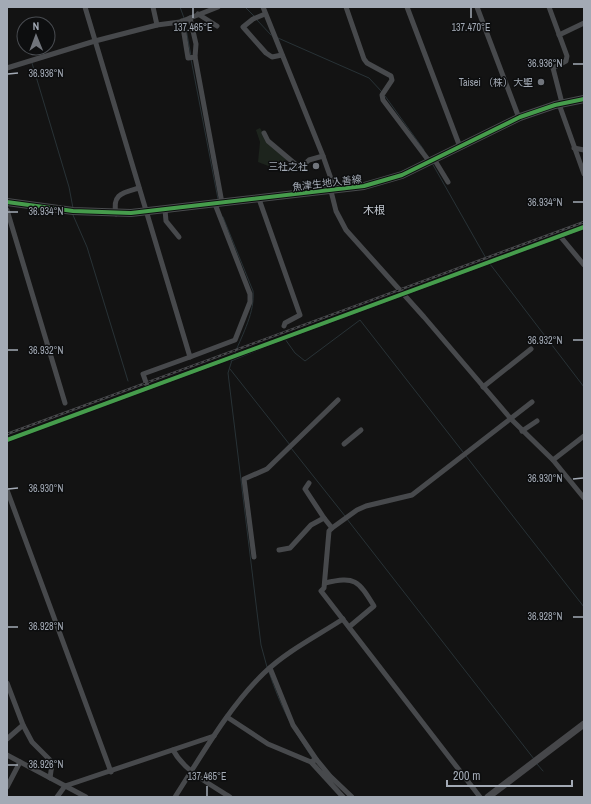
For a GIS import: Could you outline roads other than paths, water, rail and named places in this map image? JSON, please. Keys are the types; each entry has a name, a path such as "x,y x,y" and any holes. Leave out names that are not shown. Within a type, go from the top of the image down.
{"main road":[{"name":"魚津生地入善線","path":"7,202 73,211 116,214 147,212 333,191 380,182 402,174 518,118 561,104 584,99"}],"street":[{"path":"85,7 190,357"},
{"path":"153,7 157,25"},
{"path":"7,68 95,41 157,25 182,21 218,7"},
{"path":"264,7 323,156 333,191 336,211 346,230 511,420 553,460 584,498"},
{"path":"346,7 364,59 368,63 391,76 392,80 382,96 383,100 448,182"},
{"path":"407,7 460,147"},
{"path":"478,7 518,118"},
{"path":"549,7 567,56 566,61 553,68 553,72 574,148 584,174"},
{"path":"198,14 217,26"},
{"path":"266,14 252,19 243,27 266,53 272,57 282,55"},
{"path":"148,388 143,374 235,340 250,302 248,286 218,203 195,57 196,44 190,18"},
{"path":"182,21 188,58 195,57"},
{"path":"559,35 584,23"},
{"path":"264,133 268,141 300,168 309,160 323,156"},
{"path":"574,148 584,150"},
{"path":"116,214 114,203 116,198 128,191 139,188"},
{"path":"259,199 300,315 285,323 284,326"},
{"path":"7,210 65,403"},
{"path":"165,210 166,221 179,237"},
{"path":"7,440 584,227"},
{"path":"560,236 584,265"},
{"path":"483,387 531,349"},
{"path":"254,557 244,479 268,469 338,400"},
{"path":"480,797 321,590 324,588 329,531 332,528 357,510 366,506 412,495 511,420 532,402"},
{"path":"522,432 537,421"},
{"path":"344,444 361,430"},
{"path":"553,460 584,436"},
{"path":"309,483 305,489 332,528"},
{"path":"7,490 111,772"},
{"path":"279,550 290,548 311,525 324,518"},
{"path":"324,583 340,579 349,579 358,582 374,606 349,626"},
{"path":"175,797 214,736 244,695 270,668 343,619"},
{"path":"270,668 279,695 293,725 313,761 343,797"},
{"path":"7,683 23,725 32,742 50,760 52,764 50,778"},
{"path":"227,717 268,744 313,761 352,797"},
{"path":"488,797 584,724"},
{"path":"7,739 23,725"},
{"path":"57,797 65,786 111,772 214,736"},
{"path":"173,750 177,758 191,772 230,797"},
{"path":"7,755 86,797"},
{"path":"7,788 20,762"}],"waterway":[{"path":"180,7 184,18"},
{"path":"245,7 254,16"},
{"path":"257,20 271,35"},
{"path":"185,23 191,56"},
{"path":"278,38 369,78 382,92"},
{"path":"191,59 218,199"},
{"path":"32,63 69,187 73,208"},
{"path":"385,96 424,150"},
{"path":"432,163 487,260"},
{"path":"73,215 87,247 128,381"},
{"path":"223,217 253,291 250,315 235,353"},
{"path":"490,264 584,387"},
{"path":"285,339 295,353 305,361 360,320 463,452"},
{"path":"231,361 263,348"},
{"path":"232,360 228,373 261,645 267,667"},
{"path":"230,369 290,445"},
{"path":"291,448 345,516"},
{"path":"466,456 584,607"},
{"path":"347,519 534,759"},
{"path":"269,672 288,717 313,759"},
{"path":"537,764 543,771"}],"railway":[{"path":"7,434 584,222"}],"place":[{"name":"Taisei （株）大聖","path":"541,82"},
{"name":"三社之社","path":"316,166"}],"district":[{"name":"木根","path":"374,210"}]}
